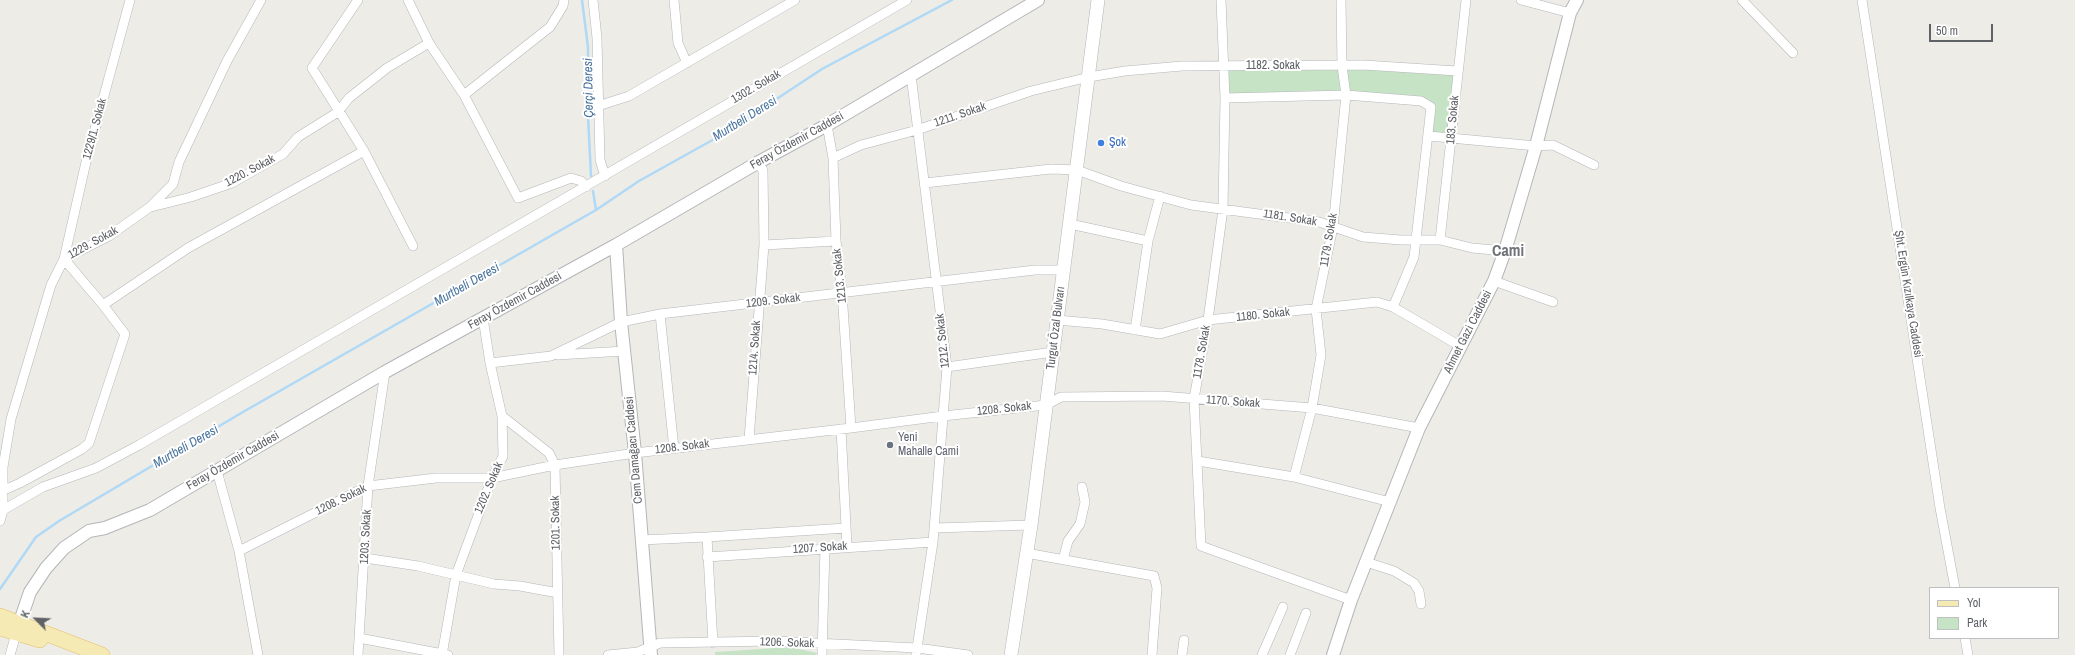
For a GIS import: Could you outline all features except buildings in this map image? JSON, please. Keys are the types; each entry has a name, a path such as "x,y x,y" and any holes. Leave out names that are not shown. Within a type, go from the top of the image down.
{"main road":[{"name":"Turgut Özal Bulvarı","path":"1011,655 1031,525 1098,0"},
{"path":"9,625 101,655"}],"street":[{"name":"1229/1. Sokak","path":"64,259 86,162 130,0"},
{"name":"1229. Sokak","path":"0,521 3,510 2,491 11,419 51,285 64,259 109,236 150,207 172,184 179,162 227,61 261,0"},
{"path":"358,0 312,68 338,112 364,151 413,246"},
{"path":"408,0 429,43 464,95 518,198 571,178 581,181 586,187"},
{"path":"464,95 550,27 564,0"},
{"path":"593,0 597,38 600,160 605,176"},
{"path":"674,0 678,43 688,63"},
{"name":"1302. Sokak","path":"3,510 43,487 96,468 139,444 586,187 658,143 907,0"},
{"name":"Feray Özdemir Caddesi","path":"9,625 46,568 64,548 89,531 105,528 150,510 385,372 616,245 757,163 827,125 1038,0"},
{"name":"1178. Sokak","path":"1221,0 1225,66 1223,209 1208,320 1194,399 1201,546 1351,600"},
{"name":"1179. Sokak","path":"1294,477 1312,408 1321,355 1316,309 1333,227 1346,95 1342,66 1341,0"},
{"name":"183. Sokak","path":"1440,240 1457,71 1466,0"},
{"path":"1521,0 1570,14"},
{"name":"Ahmet Gazi Caddesi","path":"1334,655 1351,600 1419,428 1494,281 1506,251 1536,146 1570,14 1578,0"},
{"path":"1742,0 1793,53"},
{"name":"Şht. Ergün Kızılkaya Caddesi","path":"1862,0 1940,508 1955,587"},
{"path":"598,106 629,96 688,63 789,1"},
{"name":"1220. Sokak","path":"150,207 191,198 232,183 283,154 298,137 338,112 349,98 387,68 429,43"},
{"name":"1182. Sokak","path":"1089,77 1125,71 1182,66 1342,66 1364,64 1457,71"},
{"name":"1212. Sokak","path":"910,75 948,367 934,528 916,652"},
{"name":"1211. Sokak","path":"833,158 861,145 917,130 1031,91 1089,77"},
{"path":"1225,98 1346,95 1428,104 1431,107 1429,136 1414,257 1393,307"},
{"name":"1213. Sokak","path":"827,125 833,158 836,241 842,292 851,428"},
{"path":"1429,136 1536,146 1553,145 1594,165"},
{"path":"103,305 188,248 364,151"},
{"name":"1214. Sokak","path":"749,439 764,245 763,170 757,163"},
{"name":"1181. Sokak","path":"925,183 1051,169 1077,170 1121,186 1191,205 1319,222 1363,237 1440,240 1472,248 1506,251"},
{"path":"1135,330 1148,241 1160,196"},
{"path":"1070,224 1148,241"},
{"path":"764,245 836,241"},
{"name":"Cem Damağacı Caddesi","path":"616,245 621,322 635,453 651,650"},
{"path":"2,491 20,483 82,449 89,443 125,334 103,305 64,259"},
{"name":"1209. Sokak","path":"490,363 551,356 621,322 660,314 1035,270 1064,270"},
{"path":"1494,281 1553,302"},
{"name":"1180. Sokak","path":"1057,320 1102,324 1160,334 1208,320 1377,302 1393,307 1460,346"},
{"path":"660,314 674,449"},
{"name":"1202. Sokak","path":"444,655 456,575 492,478 503,456 502,416 490,363 483,318"},
{"path":"551,356 625,351"},
{"path":"948,367 1053,352"},
{"name":"1203. Sokak","path":"358,655 368,486 385,372"},
{"name":"1170. Sokak","path":"1046,405 1061,397 1162,396 1312,408 1419,428"},
{"name":"1208. Sokak","path":"239,551 368,486 436,478 492,478 555,465 635,453 1046,405"},
{"path":"502,416 549,453 555,465"},
{"path":"841,429 847,546"},
{"path":"1198,461 1294,477 1390,502"},
{"name":"1201. Sokak","path":"555,465 559,655"},
{"path":"217,471 239,551 258,655"},
{"path":"1063,560 1068,541 1080,524 1085,502 1082,487"},
{"path":"934,528 1031,525"},
{"name":"1207. Sokak","path":"641,540 846,528"},
{"path":"707,537 713,643"},
{"name":"1207. Sokak","path":"707,556 847,546 932,542"},
{"path":"822,655 824,645 824,548"},
{"path":"1026,553 1154,576 1157,588 1154,655 1148,655"},
{"path":"364,558 418,566 494,584 520,586 558,593"},
{"path":"1366,562 1394,571 1414,583 1419,591 1421,604"},
{"path":"1262,655 1283,607"},
{"path":"1290,655 1306,613"},
{"path":"9,625 10,655"},
{"path":"359,638 444,655"},
{"path":"1965,639 1968,655"},
{"path":"1182,655 1184,640"},
{"name":"1206. Sokak","path":"608,655 651,650 660,642 713,643 775,641 968,655"}],"green space":[{"path":"1225,66 1457,71 1451,138 1429,136 1431,107 1346,95 1225,98"},
{"path":"790,647 817,653 816,655 715,655 715,652"}],"waterway":[{"name":"Çerçi Deresi","path":"582,0 588,47 588,116 591,176"},
{"name":"Murtbeli Deresi","path":"0,589 36,537 59,521 243,412 596,210 639,181 725,133 822,69 952,0"},
{"name":"Çerçi Deresi","path":"593,191 596,210"}],"place":[{"name":"Şok","path":"1101,143"},
{"name":"Yeni Mahalle Cami","path":"890,445"}],"district":[{"name":"Cami","path":"1508,252"}]}
